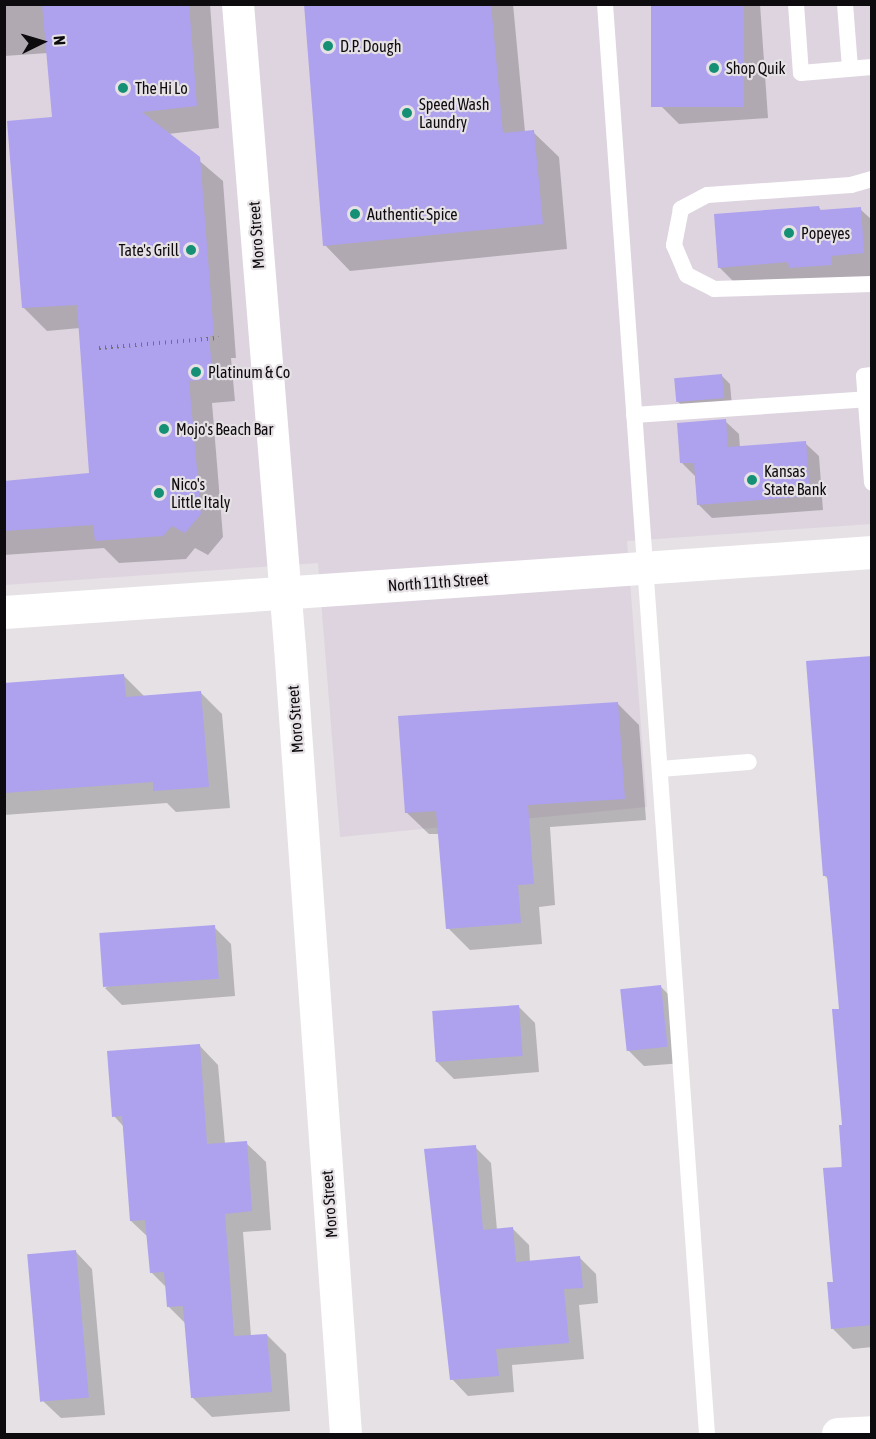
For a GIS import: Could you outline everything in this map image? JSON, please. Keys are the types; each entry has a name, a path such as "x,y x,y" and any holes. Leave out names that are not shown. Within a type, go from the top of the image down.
{"street":[{"name":"Moro Street","path":"238,4 285,593 346,1434"},
{"name":"North 11th Street","path":"4,612 872,552"},
{"path":"838,1434 872,1432"}],"lane":[{"path":"605,4 707,1434"},
{"path":"796,4 801,73 872,66"},
{"path":"845,4 849,68"},
{"path":"872,179 851,185 707,195 681,208 674,245 687,276 714,289 872,284"},
{"path":"872,375 864,376 872,483"},
{"path":"634,415 866,399"},
{"path":"660,769 749,762"}],"path":[{"path":"99,348 219,338"}],"shaded area":[{"path":"5,5 871,5 871,524 627,541 647,807 340,837 318,563 5,585"}],"building":[{"path":"42,4 189,4 197,106 142,112 200,157 214,335 209,336 213,379 189,381 201,514 185,533 172,526 163,536 95,541 93,525 4,531 4,481 89,473 77,305 22,308 7,121 52,117"},
{"path":"304,4 491,4 503,133 534,130 543,224 323,246"},
{"path":"651,4 744,4 744,107 651,107"},
{"name":"Popeyes","path":"819,206 820,210 861,207 864,253 831,256 832,265 789,268 788,262 718,268 714,214"},
{"path":"722,374 724,398 676,402 674,378"},
{"name":"Kansas State Bank","path":"726,419 728,447 806,441 810,496 697,505 694,463 680,463 677,423"},
{"path":"872,656 872,1325 831,1329 827,1282 833,1282 823,1168 842,1167 839,1125 842,1125 832,1009 839,1009 827,876 823,876 806,661"},
{"path":"124,674 126,697 201,691 209,787 153,791 153,782 4,793 4,683"},
{"path":"618,702 625,799 528,805 534,884 518,885 521,923 446,929 436,811 405,813 398,716"},
{"path":"215,925 219,979 103,987 99,933"},
{"path":"661,985 667,1047 627,1051 620,989"},
{"path":"519,1005 523,1056 436,1062 432,1011"},
{"path":"200,1044 207,1144 247,1141 252,1211 225,1214 234,1336 267,1334 272,1392 191,1398 183,1306 167,1307 164,1272 150,1273 145,1220 130,1221 122,1116 112,1117 107,1051"},
{"path":"476,1145 483,1230 513,1227 516,1262 580,1256 583,1288 564,1289 569,1343 496,1349 499,1376 450,1380 424,1149"},
{"path":"76,1250 89,1397 40,1402 27,1254"}],"place":[{"name":"D.P. Dough","path":"328,46"},
{"name":"Shop Quik","path":"714,68"},
{"name":"The Hi Lo","path":"123,88"},
{"name":"Speed Wash Laundry","path":"407,113"},
{"name":"Authentic Spice","path":"355,214"},
{"name":"Popeyes","path":"789,233"},
{"name":"Tate's Grill","path":"191,250"},
{"name":"Platinum & Co","path":"196,372"},
{"name":"Mojo's Beach Bar","path":"164,429"},
{"name":"Kansas State Bank","path":"752,480"},
{"name":"Nico's Little Italy","path":"159,493"}]}
